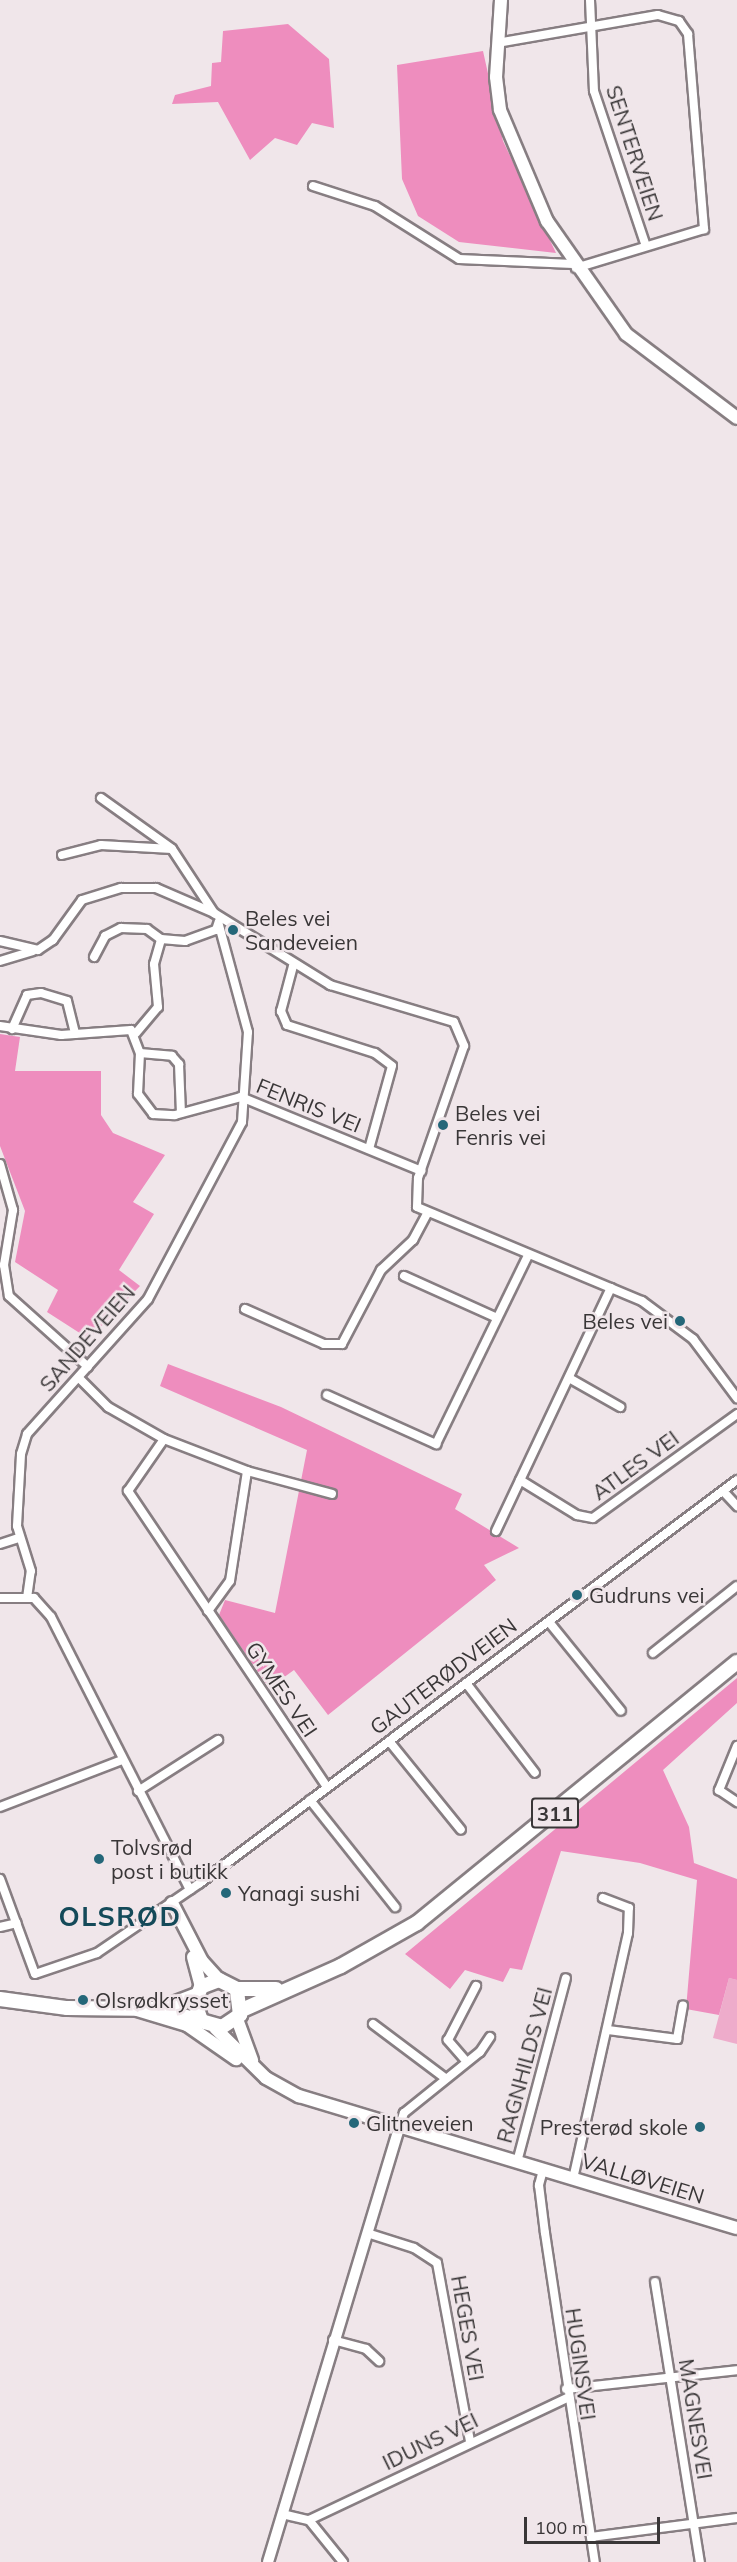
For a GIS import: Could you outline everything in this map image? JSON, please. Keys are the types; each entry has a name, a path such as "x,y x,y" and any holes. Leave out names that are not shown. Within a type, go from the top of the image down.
{"main road":[{"path":"501,0 496,90 505,127 534,195 575,266 636,344 737,418"},
{"name":"311","path":"215,2028 296,1985 366,1954 417,1923 737,1662"},
{"path":"172,1903 202,1961 219,1980 237,1989 239,2014 261,2073"},
{"path":"172,1903 199,1991 201,2020"},
{"path":"158,2009 219,1980"},
{"name":"311","path":"237,1989 296,1985"},
{"path":"0,1999 137,2010 158,2009 201,2020 215,2028"},
{"path":"137,2010 187,2025 261,2073"},
{"name":"VALLØVEIEN","path":"215,2028 261,2073 299,2097 737,2228"}],"street":[{"name":"SENTERVEIEN","path":"590,0 594,27 594,91 646,246"},
{"path":"313,186 375,206 459,259 575,266 703,231 706,223 688,36 679,21 658,15 498,43"},
{"name":"SANDEVEIEN","path":"27,1598 31,1571 18,1538 23,1443 34,1423 80,1378 148,1299 236,1137 247,1099 245,1016 218,919 172,849 101,798"},
{"path":"62,855 101,845 172,849"},
{"path":"0,961 34,951 53,940 82,900 109,890 156,888 218,919 293,966 347,992 459,1026 462,1051 421,1171 414,1200 427,1214 610,1288 681,1327 737,1398"},
{"path":"94,957 105,936 122,928 147,928 161,939 195,939 218,919"},
{"path":"0,1026 75,1034 119,1028 136,1033 158,1007 154,964 161,939"},
{"path":"0,942 34,951"},
{"path":"293,966 281,1011 288,1025 375,1053 392,1066 369,1149"},
{"path":"12,1029 22,1002 41,993 67,1001 75,1034"},
{"name":"FENRIS VEI","path":"136,1033 140,1053 138,1094 145,1108 158,1116 181,1113 230,1098 247,1099 421,1171"},
{"path":"140,1053 172,1056 179,1064 181,1113"},
{"path":"0,1164 13,1210 4,1265 9,1296 88,1367"},
{"path":"245,1309 324,1344 342,1344 381,1270 407,1248 427,1214"},
{"path":"327,1395 436,1444 528,1255"},
{"path":"404,1276 497,1318"},
{"path":"496,1531 610,1288"},
{"path":"80,1378 121,1417 164,1439 247,1471 332,1494"},
{"path":"569,1378 620,1407"},
{"name":"ATLES VEI","path":"520,1480 577,1515 593,1518 737,1414"},
{"name":"GYMES VEI","path":"164,1439 134,1480 130,1498 327,1787"},
{"path":"208,1611 230,1581 247,1471"},
{"name":"GAUTERØDVEIEN","path":"0,1879 33,1972 45,1974 97,1953 190,1890 737,1480"},
{"path":"723,1491 737,1506"},
{"path":"0,1544 18,1538"},
{"path":"653,1653 737,1586"},
{"path":"0,1598 37,1600 51,1617 190,1890"},
{"path":"549,1622 621,1711"},
{"path":"466,1683 535,1773"},
{"path":"138,1791 218,1740"},
{"path":"389,1741 461,1830"},
{"path":"737,1746 719,1790 737,1802"},
{"path":"0,1808 122,1760"},
{"path":"310,1800 395,1907"},
{"path":"573,2179 608,2030 630,1913 623,1904 603,1898"},
{"path":"0,1927 17,1923"},
{"name":"RAGNHILDS VEI","path":"517,2162 566,1978"},
{"path":"466,2061 448,2040 476,1986"},
{"path":"608,2030 677,2039 683,2006"},
{"path":"373,2025 445,2078"},
{"path":"268,2562 333,2340 404,2114 466,2061 490,2037"},
{"name":"HUGINSVEI","path":"543,2170 539,2185 566,2394 595,2562"},
{"name":"HEGES VEI","path":"367,2233 414,2248 437,2263 470,2441"},
{"name":"MAGNESVEI","path":"655,2282 699,2562"},
{"path":"333,2340 366,2349 379,2361"},
{"name":"IDUNS VEI","path":"309,2520 566,2394 671,2376 737,2370"},
{"path":"282,2514 309,2520 343,2562"},
{"path":"591,2536 737,2518"}],"shaded area":[{"path":"288,24 329,59 334,128 312,123 297,145 275,138 250,160 218,102 172,104 175,95 211,86 212,63 221,62 223,31"},
{"path":"483,51 503,141 556,253 459,242 418,216 402,179 397,65"},
{"path":"0,1034 20,1037 15,1071 101,1071 101,1115 113,1133 165,1155 133,1202 154,1214 119,1270 140,1286 89,1339 47,1312 58,1290 15,1262 25,1211 0,1146"},
{"path":"168,1364 281,1407 462,1494 455,1509 519,1548 484,1565 496,1580 328,1715 294,1670 269,1688 219,1615 225,1600 275,1613 307,1450 160,1386"},
{"path":"737,1678 737,1703 663,1770 689,1827 694,1863 737,1879 737,1980 729,1978 719,2015 686,2009 697,1880 640,1863 561,1851 522,1970 510,1968 503,1982 465,1970 450,1989 405,1954"},
{"path":"729,1978 737,1980 737,2044 713,2038"}],"place":[{"name":"Beles vei Sandeveien","path":"233,930"},
{"name":"Beles vei Fenris vei","path":"443,1125"},
{"name":"Beles vei","path":"680,1321"},
{"name":"Gudruns vei","path":"577,1595"},
{"name":"Tolvsrød post i butikk","path":"99,1859"},
{"name":"Yanagi sushi","path":"226,1893"},
{"name":"Olsrødkrysset","path":"83,2000"},
{"name":"Glitneveien","path":"354,2123"},
{"name":"Presterød skole","path":"700,2127"}],"district":[{"name":"OLSRØD","path":"120,1917"}]}
